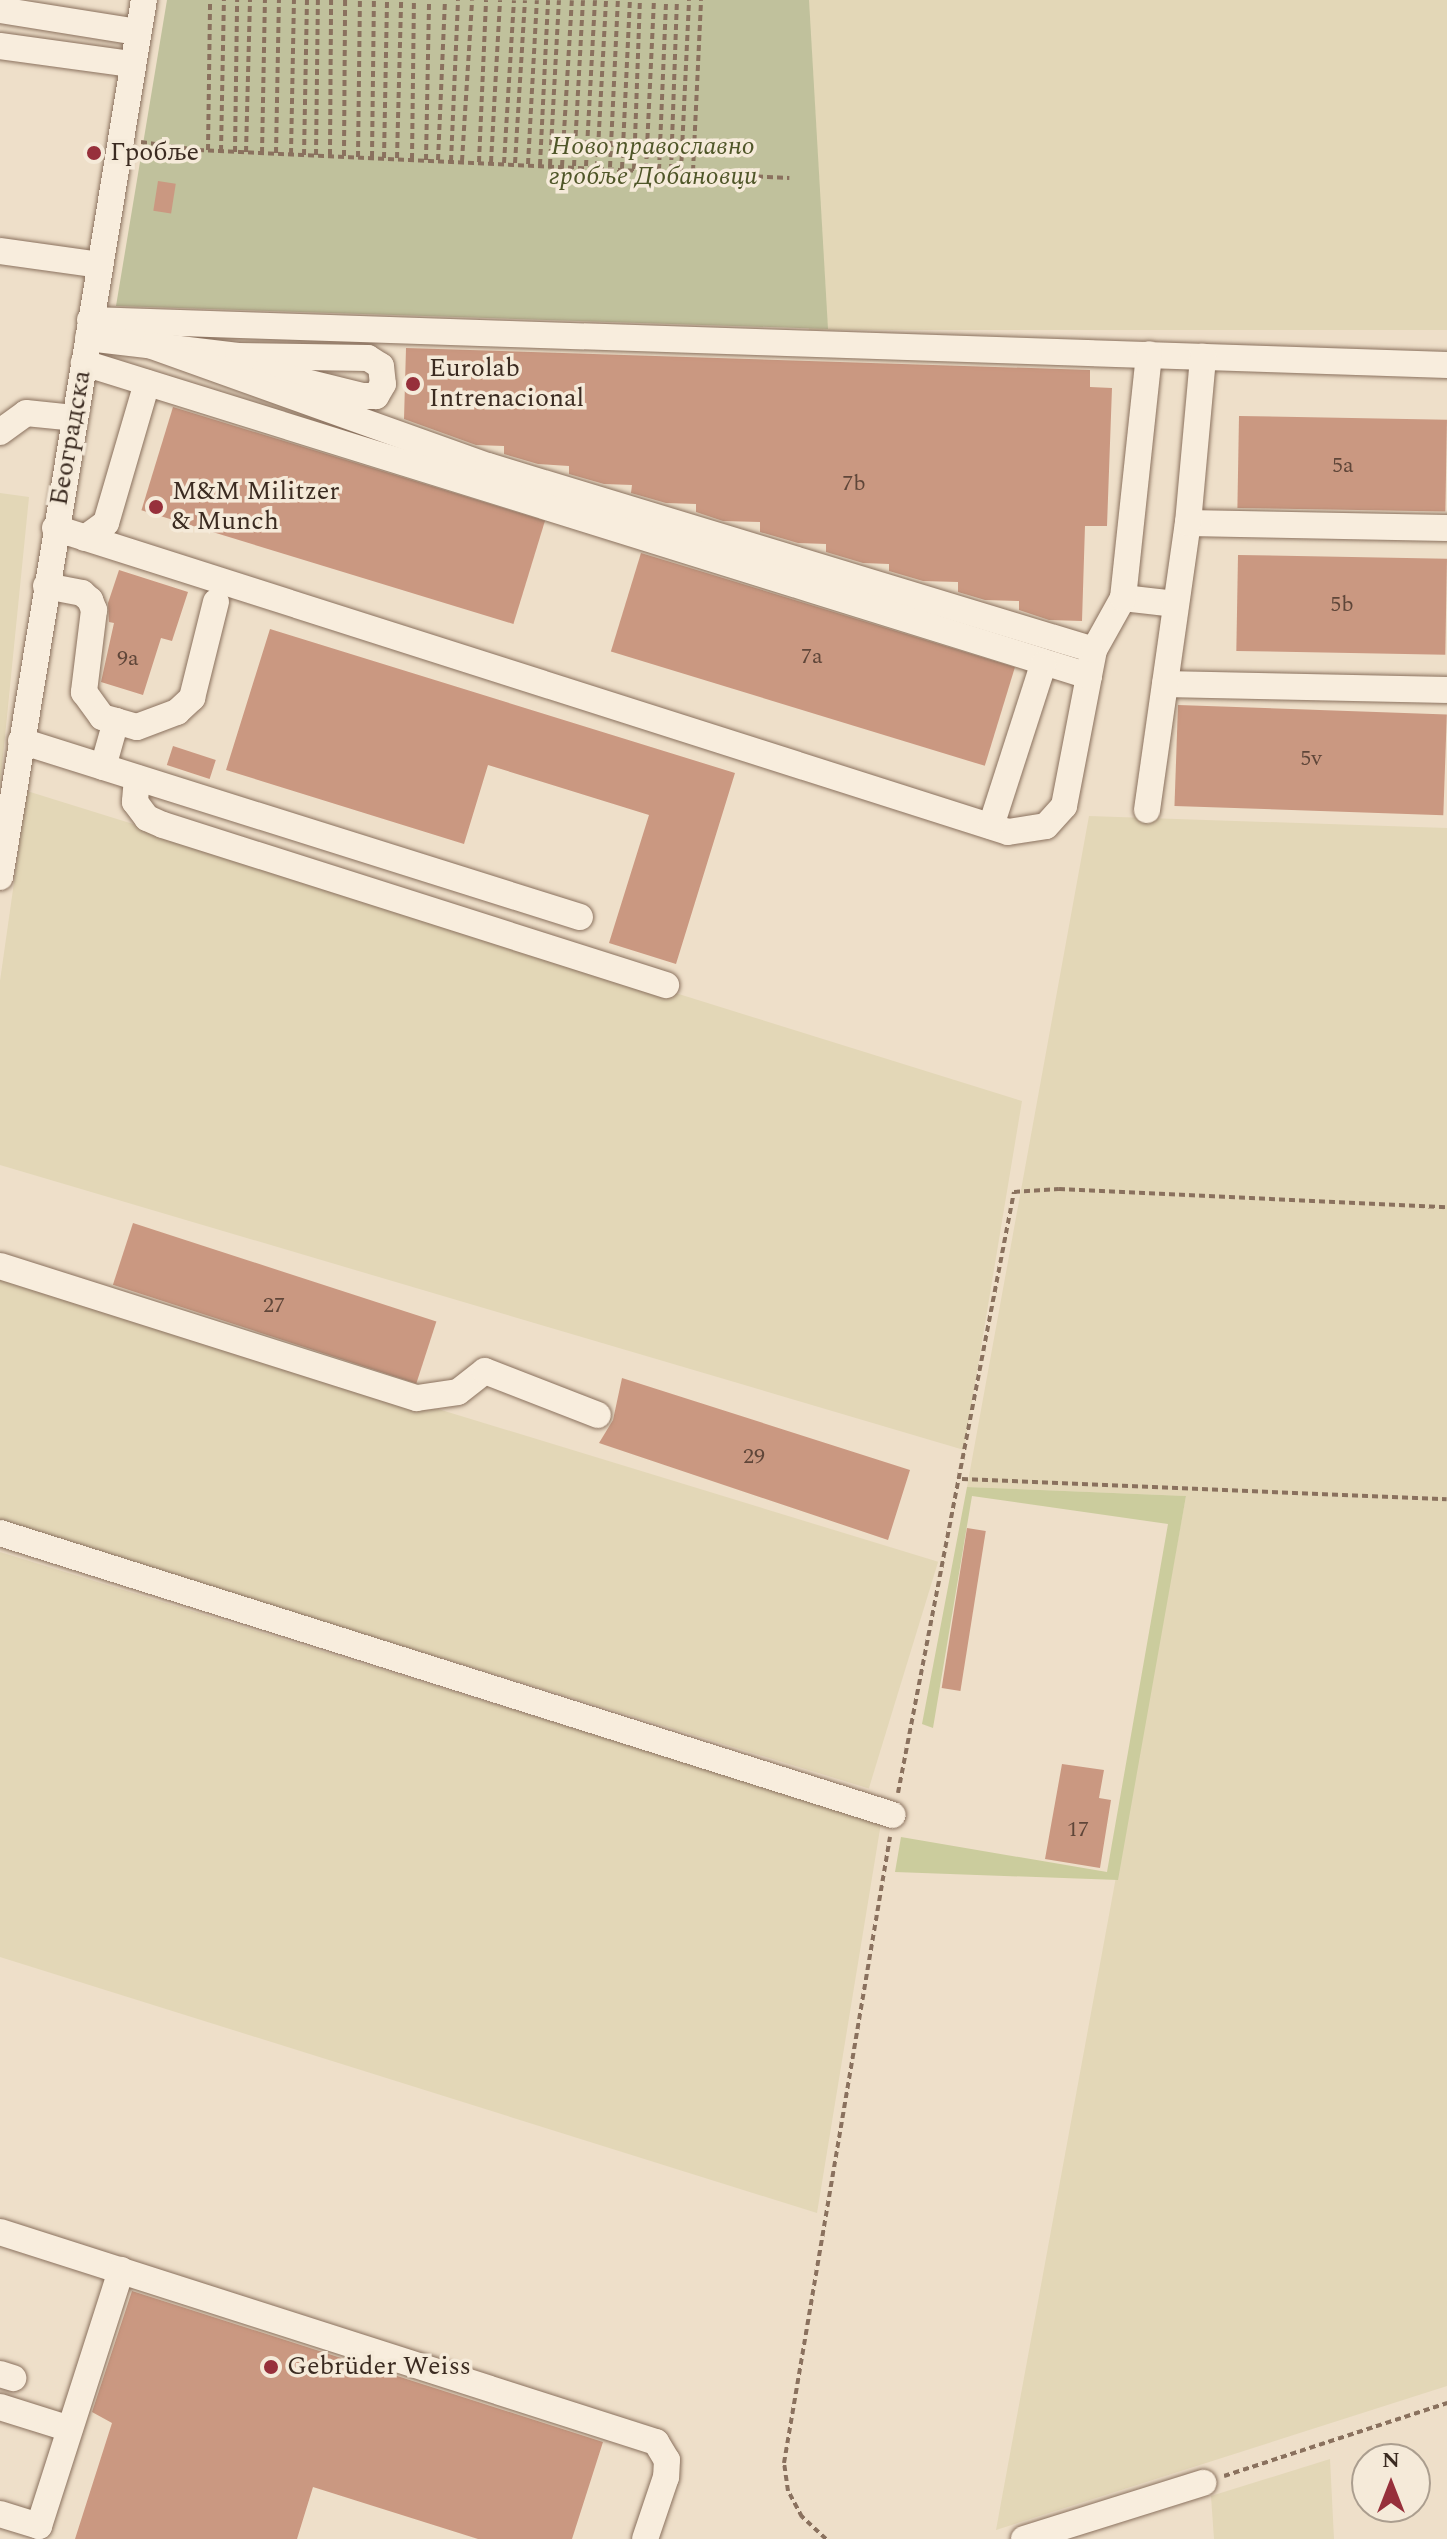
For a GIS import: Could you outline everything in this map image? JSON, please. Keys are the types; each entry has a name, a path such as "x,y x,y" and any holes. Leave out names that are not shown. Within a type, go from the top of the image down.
{"street":[{"name":"Београдска","path":"0,877 144,0"},
{"path":"0,10 70,10 138,32"},
{"path":"0,46 132,64"},
{"path":"0,251 99,265"},
{"path":"87,340 221,355 368,358 381,366 383,384 376,396 363,396 235,365 221,355"},
{"path":"87,340 1149,354 1447,365"},
{"path":"87,340 147,383 1043,665 1089,676"},
{"path":"152,346 488,466 1094,650"},
{"path":"55,528 991,826 1033,831 1057,817 1064,806 1094,650 1123,598 1149,354"},
{"path":"1147,810 1188,523 1203,357"},
{"path":"85,538 106,523 147,383"},
{"path":"0,432 26,413 74,418"},
{"path":"1188,523 1447,528"},
{"path":"46,586 82,593 90,600 94,610 84,692 92,708 116,721 137,727 158,721 192,698 216,602"},
{"path":"1123,598 1176,604"},
{"path":"991,826 1043,665"},
{"path":"1165,684 1447,690"},
{"path":"103,767 116,721"},
{"path":"21,741 580,917"},
{"path":"137,778 135,802 147,818 163,825 666,985"},
{"path":"0,1266 417,1398 458,1392 485,1371 598,1415"},
{"path":"0,1533 893,1815"},
{"path":"0,2232 656,2442 667,2460 666,2477 645,2539"},
{"path":"0,2514 39,2526 121,2270"},
{"path":"0,2407 70,2429"},
{"path":"1024,2539 1203,2483"}],"path":[{"path":"208,150 210,0"},
{"path":"221,151 224,0"},
{"path":"235,152 237,0"},
{"path":"246,152 250,0"},
{"path":"262,153 265,0"},
{"path":"276,153 279,0"},
{"path":"291,154 294,0"},
{"path":"304,155 307,0"},
{"path":"316,155 318,0"},
{"path":"330,155 331,0"},
{"path":"344,156 345,0"},
{"path":"358,157 360,0"},
{"path":"372,157 374,0"},
{"path":"384,158 387,0"},
{"path":"397,158 401,0"},
{"path":"412,159 414,0"},
{"path":"426,160 429,0"},
{"path":"438,160 445,0"},
{"path":"451,161 458,0"},
{"path":"462,161 472,0"},
{"path":"479,162 486,0"},
{"path":"491,162 500,0"},
{"path":"504,163 514,0"},
{"path":"515,163 525,0"},
{"path":"528,164 537,0"},
{"path":"540,165 548,0"},
{"path":"550,165 559,0"},
{"path":"562,166 572,0"},
{"path":"574,166 583,0"},
{"path":"586,166 595,0"},
{"path":"597,167 606,0"},
{"path":"610,167 618,0"},
{"path":"622,168 630,0"},
{"path":"634,169 640,0"},
{"path":"646,169 654,0"},
{"path":"659,170 666,0"},
{"path":"671,170 677,0"},
{"path":"681,171 689,0"},
{"path":"693,171 701,0"},
{"path":"119,139 235,152 610,167 789,178"},
{"path":"826,2539 802,2517 788,2491 784,2463 893,1815 962,1479 1014,1192 1059,1189 1447,1207"},
{"path":"962,1479 1447,1499"},
{"path":"1203,2483 1447,2403"}],"shaded area":[{"path":"809,0 1447,0 1447,330 809,330"},
{"path":"0,493 29,497 0,786"},
{"path":"27,791 1022,1101 964,1450 0,1165 0,981"},
{"path":"1089,816 1447,828 1447,2386 996,2530 1186,1496 967,1487"},
{"path":"0,1275 938,1562 869,1788 0,1523"},
{"path":"0,1552 881,1823 817,2213 0,1957"},
{"path":"1330,2459 1334,2539 1214,2539 1211,2496"}],"green space":[{"name":"Ново православно гробље Добановци","path":"167,0 809,0 828,329 116,306"},
{"path":"967,1487 1186,1496 1118,1880 895,1872 901,1837 1107,1872 1168,1524 972,1496 933,1728 922,1724"}],"building":[{"path":"158,181 176,184 171,213 153,211"},
{"path":"406,348 1090,370 1090,387 1112,388 1107,526 1085,526 1082,621 1049,620 1019,610 1019,601 985,600 958,592 958,582 923,581 889,571 889,564 863,563 826,552 826,544 798,543 760,532 760,522 723,521 696,512 696,504 666,503 631,493 632,485 604,484 569,474 569,466 538,464 504,454 504,446 476,445 404,419"},
{"path":"173,407 545,521 513,624 141,510"},
{"path":"1239,416 1447,420 1445,512 1237,508"},
{"path":"641,553 1015,667 985,766 611,651"},
{"path":"1238,555 1447,559 1445,655 1236,651"},
{"path":"119,570 188,592 172,641 161,638 143,695 101,682 114,623 109,622 108,603"},
{"path":"270,629 735,773 676,964 609,943 649,815 488,765 464,844 226,770"},
{"path":"1178,705 1447,714 1443,815 1174,806"},
{"path":"173,746 216,760 210,779 167,765"},
{"path":"133,1223 436,1322 416,1383 113,1285"},
{"path":"622,1378 910,1470 888,1540 599,1443 613,1420"},
{"path":"967,1528 986,1531 960,1691 942,1688"},
{"path":"1062,1764 1104,1770 1099,1798 1111,1800 1100,1868 1045,1859"},
{"name":"Gebrüder Weiss","path":"132,2291 603,2442 572,2539 478,2539 313,2487 297,2539 75,2539 112,2423 92,2412"}],"place":[{"name":"Гробље","path":"94,153"},
{"name":"Eurolab Intrenacional","path":"413,384"},
{"name":"M&M Militzer & Munch","path":"156,507"},
{"name":"Gebrüder Weiss","path":"271,2367"}]}
